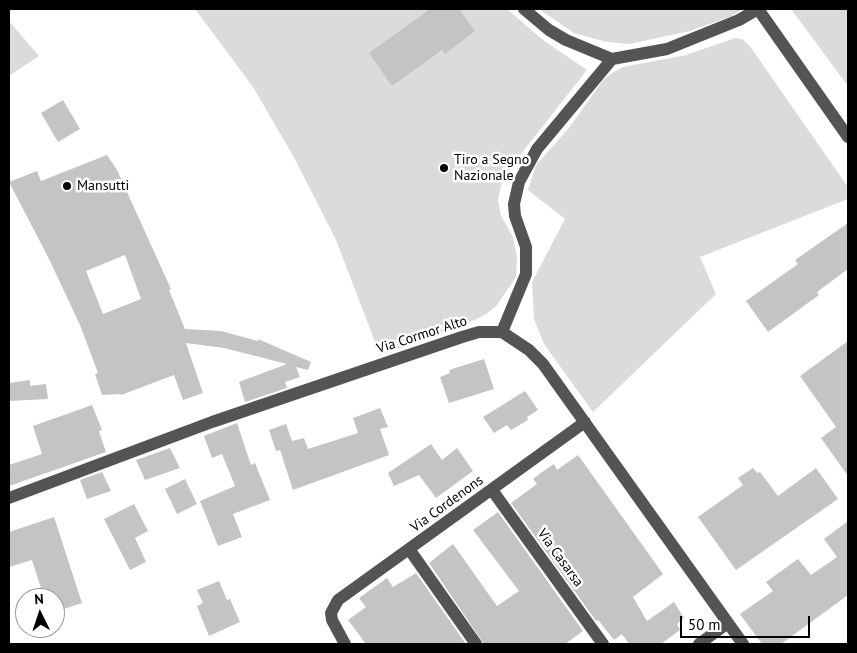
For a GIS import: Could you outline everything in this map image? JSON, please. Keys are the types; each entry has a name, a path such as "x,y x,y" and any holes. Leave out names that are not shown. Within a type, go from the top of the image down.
{"street":[{"path":"524,9 566,40 612,59 667,49 739,20 758,9 848,137"},
{"path":"612,59 536,149 519,182 514,204 515,216 526,247 527,265 523,282 502,332 529,350 543,364 743,644"},
{"name":"Via Cormor Alto","path":"9,498 212,422 462,337 479,332 502,332"},
{"name":"Via Cordenons","path":"345,644 334,626 331,613 338,600 585,422"},
{"name":"Via Casarsa","path":"492,490 603,644"},
{"path":"409,550 476,644"},
{"path":"699,644 728,623"}],"shaded area":[{"name":"Tiro a Segno Nazionale","path":"195,9 507,9 543,40 587,70 503,177 498,200 501,216 513,237 517,258 516,277 497,305 485,315 461,326 380,355 336,240 296,161 253,87"},
{"path":"539,9 743,9 732,16 690,31 629,44 607,42 574,33"},
{"path":"791,9 848,9 848,86"},
{"path":"9,21 39,56 9,76"},
{"path":"735,38 742,39 749,45 848,187 848,199 700,257 716,294 593,412 544,344 534,319 532,282 565,219 528,190 536,165 569,128 603,80 615,71 623,67 686,55"}],"building":[{"path":"430,9 459,9 475,31 445,54 442,50 392,86 369,53"},
{"path":"63,100 80,129 58,142 41,113"},
{"path":"107,155 117,170 171,289 169,290 185,329 221,331 258,341 258,339 311,362 308,370 296,367 300,377 285,382 287,388 245,402 239,382 287,364 224,348 186,343 203,393 183,400 174,375 121,395 102,395 95,374 98,373 80,325 49,259 9,182 37,171 41,181","holes":["125,255 141,299 103,314 86,271"]},
{"path":"848,223 848,269 817,292 819,295 768,332 746,301 798,264 795,260"},
{"path":"848,341 848,476 821,438 836,427 800,376"},
{"path":"484,359 494,389 449,403 440,377 450,373 449,370"},
{"path":"30,380 30,386 46,384 48,399 9,401 9,383"},
{"path":"525,391 538,410 527,417 528,420 511,430 507,425 494,433 483,417"},
{"path":"92,405 102,430 99,431 106,452 9,486 9,465 42,454 33,426"},
{"path":"380,408 388,427 380,429 389,455 293,490 280,450 276,451 269,430 286,424 292,441 304,438 308,449 358,433 353,418"},
{"path":"237,423 251,465 255,463 270,500 233,514 242,537 218,546 200,501 235,486 222,454 212,458 204,436"},
{"path":"431,444 442,460 457,448 473,471 436,498 419,475 394,486 388,473"},
{"path":"170,448 180,468 145,480 136,460"},
{"path":"578,455 663,574 633,597 647,621 674,602 684,618 677,624 680,630 661,644 629,644 622,634 614,640 598,620 596,621 511,503 537,484 533,479 542,472 554,464 557,470"},
{"path":"753,468 757,473 760,472 778,496 816,468 838,499 736,570 698,517 743,485 738,478"},
{"path":"102,472 111,491 87,499 80,480"},
{"path":"185,479 197,504 177,514 165,489"},
{"path":"134,504 148,531 135,538 146,562 130,570 104,519"},
{"path":"498,512 583,631 565,644 484,644 429,563 453,544 497,606 519,591 473,530"},
{"path":"54,517 82,603 65,609 65,588 41,588 32,560 9,567 9,532"},
{"path":"848,521 848,595 781,644 762,644 740,614 773,591 766,582 798,559 811,575 837,557 824,539"},
{"path":"416,573 466,644 366,644 348,620 366,607 359,598 387,578 393,587"},
{"path":"219,581 227,600 230,599 240,622 209,636 197,606 203,603 197,590"}],"place":[{"name":"Tiro a Segno Nazionale","path":"444,168"},
{"name":"Mansutti","path":"67,186"}]}
